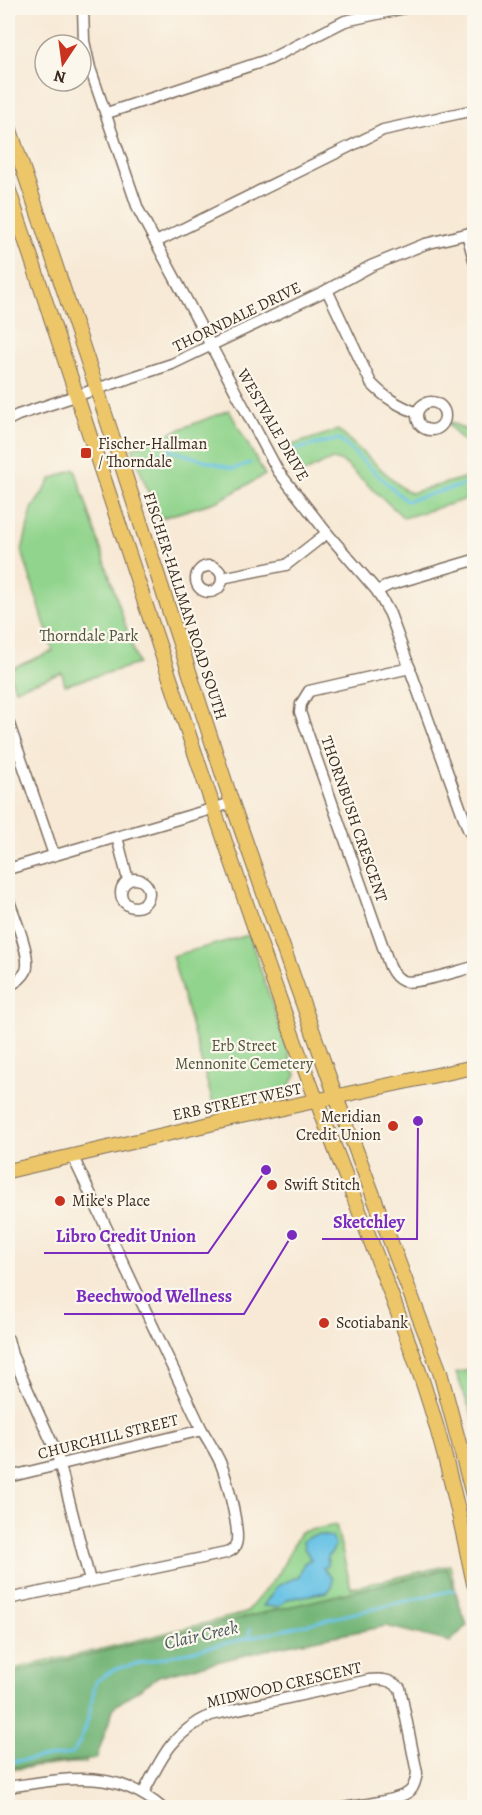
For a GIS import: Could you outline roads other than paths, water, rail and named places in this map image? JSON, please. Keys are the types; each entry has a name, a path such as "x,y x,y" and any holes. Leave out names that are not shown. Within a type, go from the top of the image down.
{"main road":[{"name":"FISCHER-HALLMAN ROAD SOUTH","path":"8,124 98,390 232,803 336,1097 440,1372 474,1499"},
{"path":"8,188 213,809 315,1102 423,1383 446,1460 474,1584"},
{"name":"ERB STREET WEST","path":"8,1172 240,1117 474,1067"}],"street":[{"name":"WESTVALE DRIVE","path":"83,8 86,50 90,68 138,209 278,471 377,591 390,614 468,829 474,839"},
{"path":"107,113 270,59 345,21 405,8"},
{"path":"156,242 383,130 474,110"},
{"path":"471,233 474,260"},
{"name":"THORNDALE DRIVE","path":"8,420 172,364 327,290 371,266 424,244 471,233"},
{"path":"327,290 371,383 394,404 417,412"},
{"path":"222,578 286,565 327,533"},
{"path":"377,591 389,585 474,560"},
{"name":"THORNBUSH CRESCENT","path":"410,668 309,692 301,704 300,712 390,967 395,975 402,980 417,981 474,967"},
{"path":"8,722 11,742 54,855"},
{"path":"8,869 232,803"},
{"path":"117,837 128,880"},
{"path":"8,898 27,958 27,970 21,978 8,986"},
{"name":"CHURCHILL STREET","path":"8,1477 202,1430 73,1157"},
{"path":"8,1339 12,1355 60,1465 90,1581"},
{"path":"8,1599 232,1551 237,1544 238,1536 229,1491 220,1462 202,1430"},
{"name":"MIDWOOD CRESCENT","path":"143,1794 165,1752 178,1736 194,1723 211,1715 369,1680 382,1679 391,1682 400,1688 417,1773 415,1784 410,1793 343,1808"},
{"path":"8,1787 64,1779 107,1780 143,1794 162,1808"}],"water":[{"path":"319,1535 332,1537 335,1545 328,1556 327,1566 323,1568 332,1578 332,1587 327,1592 288,1599 278,1607 263,1606 277,1586 299,1576 304,1563 311,1559 304,1548 303,1541"}],"waterway":[{"path":"293,450 339,439 406,501 474,482"},
{"path":"155,456 170,450 233,469 250,463"},
{"name":"Clair Creek","path":"8,1762 72,1754 85,1729 96,1681 115,1669 454,1590"},
{"path":"250,1628 250,1638"}],"place":[{"name":"Fischer-Hallman / Thorndale","path":"86,453"},
{"name":"Sketchley","path":"418,1121"},
{"name":"Meridian Credit Union","path":"393,1126"},
{"name":"Libro Credit Union","path":"266,1170"},
{"name":"Swift Stitch","path":"272,1185"},
{"name":"Mike's Place","path":"60,1201"},
{"name":"Beechwood Wellness","path":"292,1235"},
{"name":"Scotiabank","path":"324,1323"}],"park label":[{"name":"Thorndale Park","path":"89,636"},
{"name":"Erb Street Mennonite Cemetery","path":"244,1055"}]}
